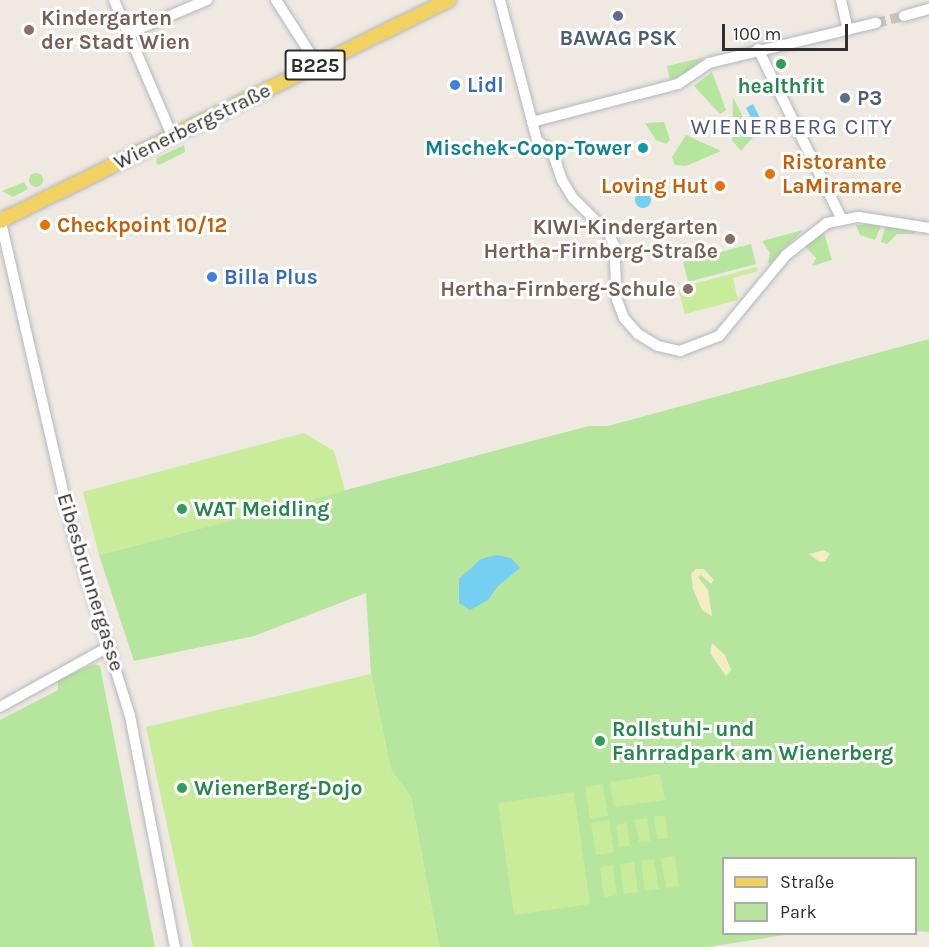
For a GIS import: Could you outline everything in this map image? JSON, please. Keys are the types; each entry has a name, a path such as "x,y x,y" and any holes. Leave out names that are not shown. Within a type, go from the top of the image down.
{"main road":[{"name":"Wienerbergstraße","path":"0,220 449,0"}],"street":[{"path":"114,0 172,135"},
{"path":"129,33 207,0"},
{"path":"276,0 317,64"},
{"path":"500,0 537,140 554,154 562,180 573,198 609,234 614,245 616,300 624,318 638,334 658,346 680,351 719,336 797,243 827,223 841,219 888,219 929,228"},
{"path":"841,0 845,31"},
{"path":"904,16 929,9"},
{"path":"532,122 678,84 709,63 758,49 876,23"},
{"path":"758,49 841,219"},
{"name":"Eibesbrunnergasse","path":"0,220 73,534 110,646 130,716 175,947"},
{"path":"0,707 110,646"}],"green space":[{"path":"705,57 684,74 670,80 667,66"},
{"path":"712,72 726,110 720,114 694,86"},
{"path":"733,97 753,137 741,151 732,140"},
{"path":"664,122 670,140 666,144 656,140 645,123"},
{"path":"686,135 721,151 686,166 675,165 672,157"},
{"path":"184,145 185,152 159,165 156,163 157,158"},
{"path":"36,173 41,175 43,180 41,185 36,187 31,185 29,180 31,175"},
{"path":"24,182 28,189 13,197 2,191"},
{"path":"882,224 875,240 860,235 856,225"},
{"path":"886,225 913,231 916,234 897,234 887,244 881,242"},
{"path":"803,230 770,264 768,262 770,253 762,241"},
{"path":"824,233 832,260 812,266 816,258 804,245"},
{"path":"751,244 756,264 688,282 683,262"},
{"path":"757,267 758,271 733,278 738,300 685,314 678,288"},
{"path":"929,339 929,932 917,931 917,857 722,857 722,935 785,935 708,947 439,947 411,797 391,770 371,674 366,593 254,636 134,661 99,555 589,426 608,426"},
{"name":"WAT Meidling","path":"304,433 334,451 345,491 99,555 83,492"},
{"path":"94,664 100,666 155,947 0,947 0,720 58,690 58,680"},
{"path":"371,674 391,770 411,797 439,947 193,947 146,727"},
{"path":"660,774 665,800 614,807 610,782"},
{"path":"603,784 608,816 590,819 585,787"},
{"path":"574,792 590,904 514,915 498,803"},
{"path":"665,815 668,838 657,839 654,817"},
{"path":"647,818 650,841 639,842 635,820"},
{"path":"609,820 614,852 596,855 591,823"},
{"path":"627,823 630,846 619,847 616,825"},
{"path":"675,856 679,886 666,888 661,858"},
{"path":"654,859 659,889 645,891 641,861"},
{"path":"634,862 638,892 624,894 620,864"},
{"path":"613,865 617,895 604,897 600,867"}],"sand":[{"path":"824,550 830,554 825,561 820,562 809,554"},
{"path":"696,569 704,569 714,580 711,584 701,575 698,577 708,590 712,616 702,610 693,589 691,574"},
{"path":"712,643 725,655 731,670 726,676 710,653"}],"water":[{"path":"753,104 762,122 755,125 746,108"},
{"path":"640,192 646,192 651,200 649,206 640,208 635,203 635,197"},
{"path":"496,555 511,558 520,568 498,586 488,600 470,610 459,603 459,579 481,559"}],"tunnel":[{"path":"876,23 904,16"}],"place":[{"name":"BAWAG PSK","path":"618,16"},
{"name":"Kindergarten der Stadt Wien","path":"29,30"},
{"name":"healthfit","path":"781,64"},
{"name":"Lidl","path":"455,85"},
{"name":"P3","path":"845,98"},
{"name":"Mischek-Coop-Tower","path":"643,148"},
{"name":"Ristorante LaMiramare","path":"770,174"},
{"name":"Loving Hut","path":"720,186"},
{"name":"Checkpoint 10/12","path":"45,225"},
{"name":"KIWI-Kindergarten Hertha-Firnberg-Straße","path":"730,239"},
{"name":"Billa Plus","path":"212,277"},
{"name":"Hertha-Firnberg-Schule","path":"688,289"},
{"name":"WAT Meidling","path":"182,509"},
{"name":"Rollstuhl- und Fahrradpark am Wienerberg","path":"600,741"},
{"name":"WienerBerg-Dojo","path":"182,788"}],"district":[{"name":"WIENERBERG CITY","path":"792,128"}]}
